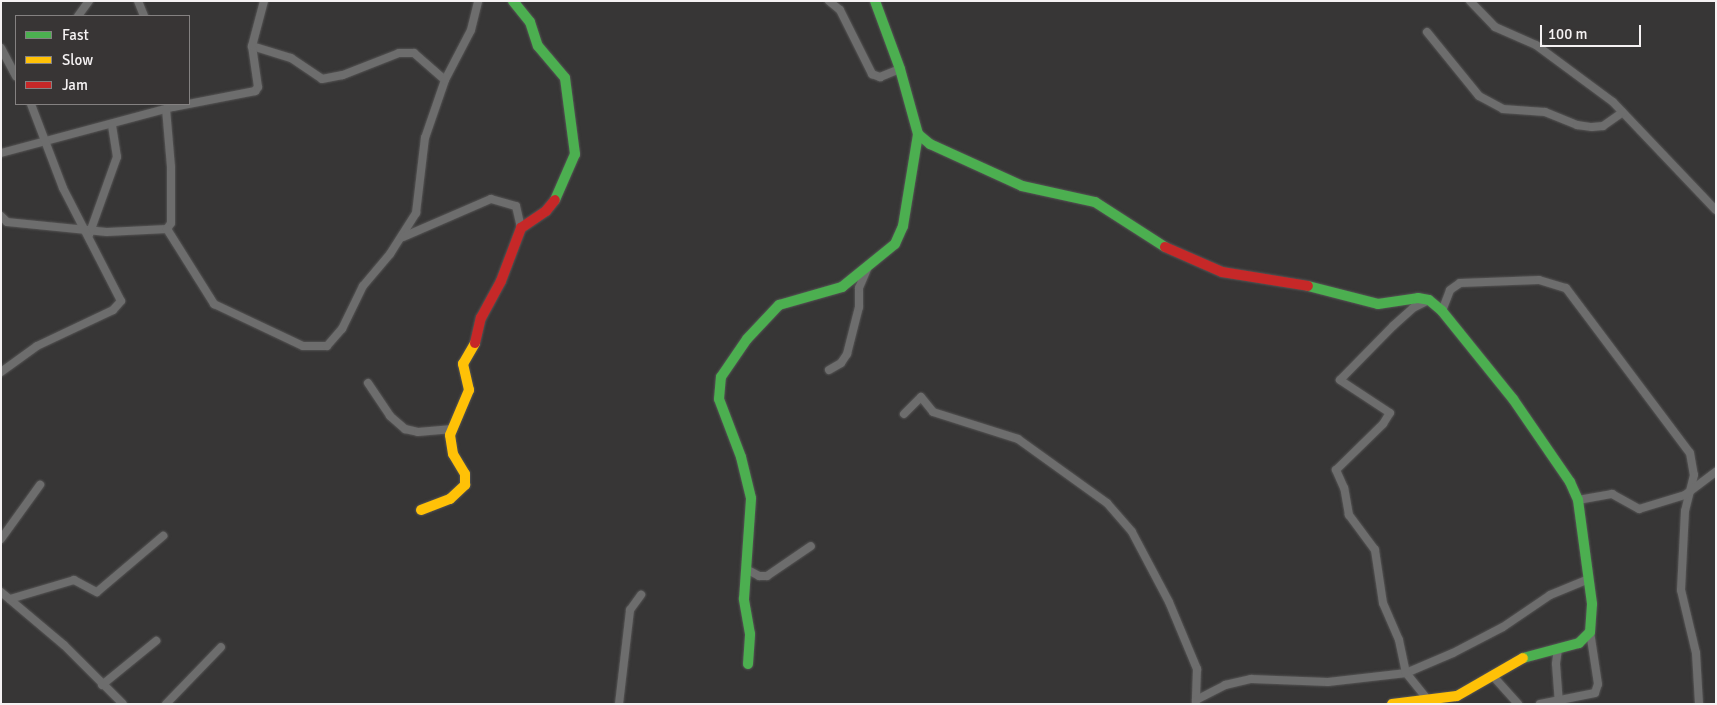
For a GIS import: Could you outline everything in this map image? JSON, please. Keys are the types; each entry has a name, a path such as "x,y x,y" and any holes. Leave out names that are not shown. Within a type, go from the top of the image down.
{"street":[{"path":"79,15 89,1"},
{"path":"138,1 144,15"},
{"path":"190,103 257,90 252,46 264,1"},
{"path":"167,229 214,304 288,340 320,348 327,346 338,336 363,286 403,236 418,205 425,138 445,80 471,30 478,1"},
{"path":"421,510 450,499 465,485 465,474 453,454 450,429 469,390 463,364 475,344 481,318 501,281 521,228 530,219 546,211 557,198 575,154 565,78 538,46 530,22 513,1"},
{"path":"829,1 840,10 872,74 880,77 900,69"},
{"path":"748,664 751,647 744,599 749,483 719,399 721,377 747,339 775,309 791,300 842,287 867,269 899,236 918,134 900,69 875,1"},
{"path":"1470,1 1494,27 1536,45 1623,112 1716,210"},
{"path":"1427,32 1479,96 1503,109 1545,112 1577,125 1592,127 1603,126 1623,112"},
{"path":"252,46 297,61 322,79 343,74 399,53 414,53 445,80"},
{"path":"1,48 15,74"},
{"path":"1,372 37,346 120,304 88,233 63,188 31,105"},
{"path":"1,153 112,124 168,107 171,223 167,229"},
{"path":"88,233 117,157 112,124"},
{"path":"918,134 930,144 1022,186 1095,202 1173,253 1222,272 1284,280 1378,304 1418,298 1429,300 1442,311 1522,411 1570,482 1578,500 1589,579 1593,619 1590,632 1598,684 1591,696 1540,704"},
{"path":"403,236 491,199 516,206 521,228"},
{"path":"1,216 7,222 88,233 167,229"},
{"path":"829,370 841,363 847,354 858,307 859,288 867,269"},
{"path":"1442,311 1450,290 1460,283 1539,280 1566,288 1690,453 1694,475 1688,493 1681,590 1696,653 1699,704"},
{"path":"1428,700 1406,673 1398,640 1383,604 1375,550 1349,515 1344,488 1336,470 1384,424 1390,413 1340,380 1413,308 1429,300"},
{"path":"368,383 390,416 405,428 418,432 450,429"},
{"path":"904,414 921,397 933,412 1018,439 1107,503 1132,532 1169,602 1197,669 1196,702"},
{"path":"1578,500 1612,494 1639,509 1688,493 1716,472"},
{"path":"1,539 40,485"},
{"path":"10,599 74,580 97,592 163,536"},
{"path":"746,569 759,576 767,576 811,546"},
{"path":"1196,702 1225,685 1251,679 1328,682 1406,673 1454,654 1503,627 1545,598 1589,579"},
{"path":"1,592 64,645 122,704"},
{"path":"619,704 630,610 641,595"},
{"path":"1392,704 1457,696 1522,658 1579,643 1590,632"},
{"path":"102,685 156,641"},
{"path":"166,704 221,647"},
{"path":"1558,649 1559,702"},
{"path":"1492,675 1518,704"},
{"path":"1591,696 1594,704"}],"traffic: fast":[{"path":"513,1 530,22 538,46 565,78 575,154 555,200"},
{"path":"875,1 900,69 918,134 930,144 1022,186 1095,202 1165,247"},
{"path":"748,664 750,634 744,599 751,498 741,457 719,399 721,377 747,339 779,305 842,287 895,244 903,226 918,134"},
{"path":"1308,286 1378,304 1418,298 1429,300 1442,311 1513,399 1570,482 1578,500 1592,604 1590,632 1579,643 1523,658"}],"traffic: slow":[{"path":"421,510 450,499 465,485 465,474 453,454 450,435 469,390 463,364 475,343"},
{"path":"1392,704 1457,696 1523,658"}],"traffic: jam":[{"path":"475,343 481,318 501,281 521,228 546,211 555,200"},
{"path":"1165,247 1222,272 1308,286"}]}
